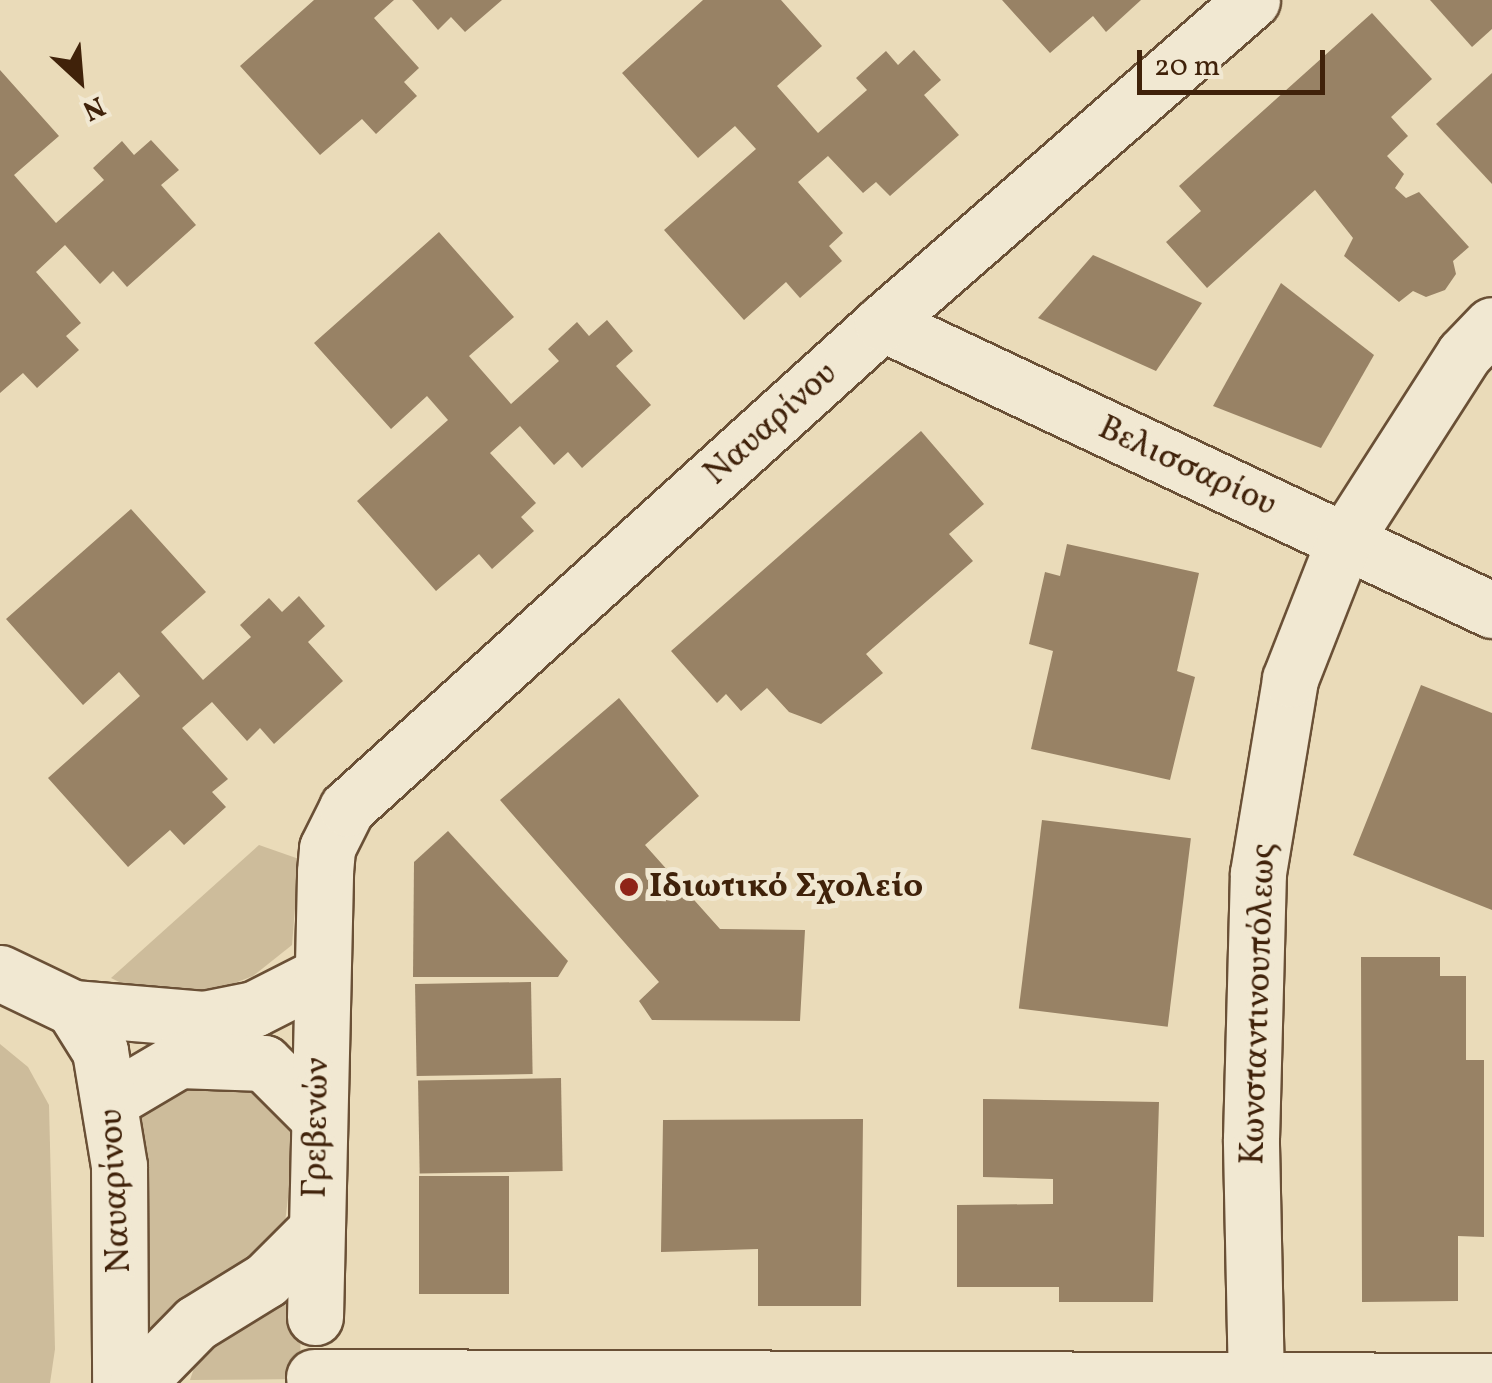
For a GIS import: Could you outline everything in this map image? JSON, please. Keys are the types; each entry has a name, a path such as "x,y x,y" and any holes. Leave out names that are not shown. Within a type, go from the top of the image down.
{"street":[{"name":"Ναυαρίνου","path":"325,872 334,829 347,808 882,324 1252,0"},
{"name":"Βελισσαρίου","path":"882,324 1492,610"},
{"name":"Κωνσταντινουπόλεως","path":"1256,1382 1252,1139 1258,873 1290,678 1344,540 1464,354 1492,324"},
{"name":"Γρεβενών","path":"314,1380 325,872"},
{"path":"0,973 73,1008 204,1019 254,1010 321,975"},
{"name":"Ναυαρίνου","path":"73,1008 100,1051 113,1099 122,1225 120,1383"},
{"path":"113,1099 180,1060 264,1062 318,1117"},
{"path":"137,1383 196,1323 266,1280 315,1230"},
{"path":"314,1380 1492,1381"}],"shaded area":[{"path":"259,845 299,859 292,945 253,976 214,991 140,992 111,978"},
{"path":"0,1044 28,1067 49,1105 55,1349 50,1383 0,1383"},
{"path":"208,1081 258,1091 296,1127 284,1232 162,1334 141,1333 133,1108 167,1085"},
{"path":"293,1290 301,1302 300,1379 190,1380 196,1362"}],"building":[{"path":"314,0 394,0 374,18 419,68 404,82 417,96 376,134 362,119 320,155 240,66"},
{"path":"412,0 502,0 465,32 451,17 438,30"},
{"path":"703,0 781,0 822,46 777,86 818,133 867,90 856,78 886,51 898,65 914,50 941,80 924,95 959,135 890,196 876,182 863,193 828,156 798,182 843,233 829,246 842,261 800,298 786,282 744,320 664,230 756,149 735,126 698,158 622,73"},
{"path":"1002,0 1141,0 1106,32 1093,16 1050,53"},
{"path":"1430,0 1492,0 1492,29 1472,47"},
{"path":"1372,13 1432,79 1391,117 1408,136 1387,156 1404,174 1395,188 1406,198 1419,192 1469,247 1453,261 1456,274 1445,290 1426,297 1413,291 1399,302 1344,256 1353,238 1315,190 1207,288 1166,242 1201,211 1179,186"},
{"path":"0,70 59,136 14,175 56,223 104,180 93,168 122,141 134,155 151,140 179,170 161,185 196,225 127,287 113,271 100,284 65,245 36,272 81,323 66,336 79,350 37,388 23,373 0,393"},
{"path":"1492,73 1492,184 1436,124"},
{"path":"439,232 514,317 469,356 511,404 559,361 548,349 577,322 589,336 607,320 633,351 616,366 651,405 582,468 568,452 554,465 520,426 490,453 536,503 521,517 534,531 492,569 479,554 436,591 357,501 448,420 427,396 391,429 314,343"},
{"path":"1093,255 1202,303 1156,371 1038,318"},
{"path":"1281,283 1374,355 1321,448 1213,406"},
{"path":"921,431 984,504 949,534 973,561 866,654 883,673 821,724 789,712 767,688 741,711 726,694 717,703 671,651"},
{"path":"131,509 206,592 161,632 203,680 251,637 240,625 269,598 282,612 299,596 325,626 308,642 343,681 274,744 260,728 247,741 212,702 182,728 228,779 212,792 226,807 184,845 170,830 128,867 48,778 140,696 119,672 83,705 6,619"},
{"path":"1067,544 1199,573 1177,671 1195,677 1170,780 1031,749 1053,651 1029,644 1045,572 1060,576"},
{"path":"1421,685 1492,713 1492,910 1353,855"},
{"name":"Ιδιωτικό Σχολείο","path":"619,698 699,796 645,845 720,929 805,930 800,1021 652,1020 639,1001 659,982 500,800"},
{"path":"1042,820 1191,838 1168,1027 1019,1009"},
{"path":"448,831 568,961 558,977 413,977 414,862"},
{"path":"1361,957 1440,957 1440,976 1466,976 1466,1060 1484,1060 1484,1237 1458,1236 1458,1301 1362,1302"},
{"path":"531,982 533,1074 417,1076 415,984"},
{"path":"561,1078 563,1171 420,1173 418,1080"},
{"path":"983,1099 1159,1102 1153,1302 1059,1302 1059,1287 957,1287 957,1205 1053,1204 1053,1179 983,1177"},
{"path":"863,1119 861,1306 758,1306 758,1249 661,1252 663,1120"},
{"path":"419,1176 509,1176 509,1294 419,1294"}],"place":[{"name":"Ιδιωτικό Σχολείο","path":"629,887"}]}
